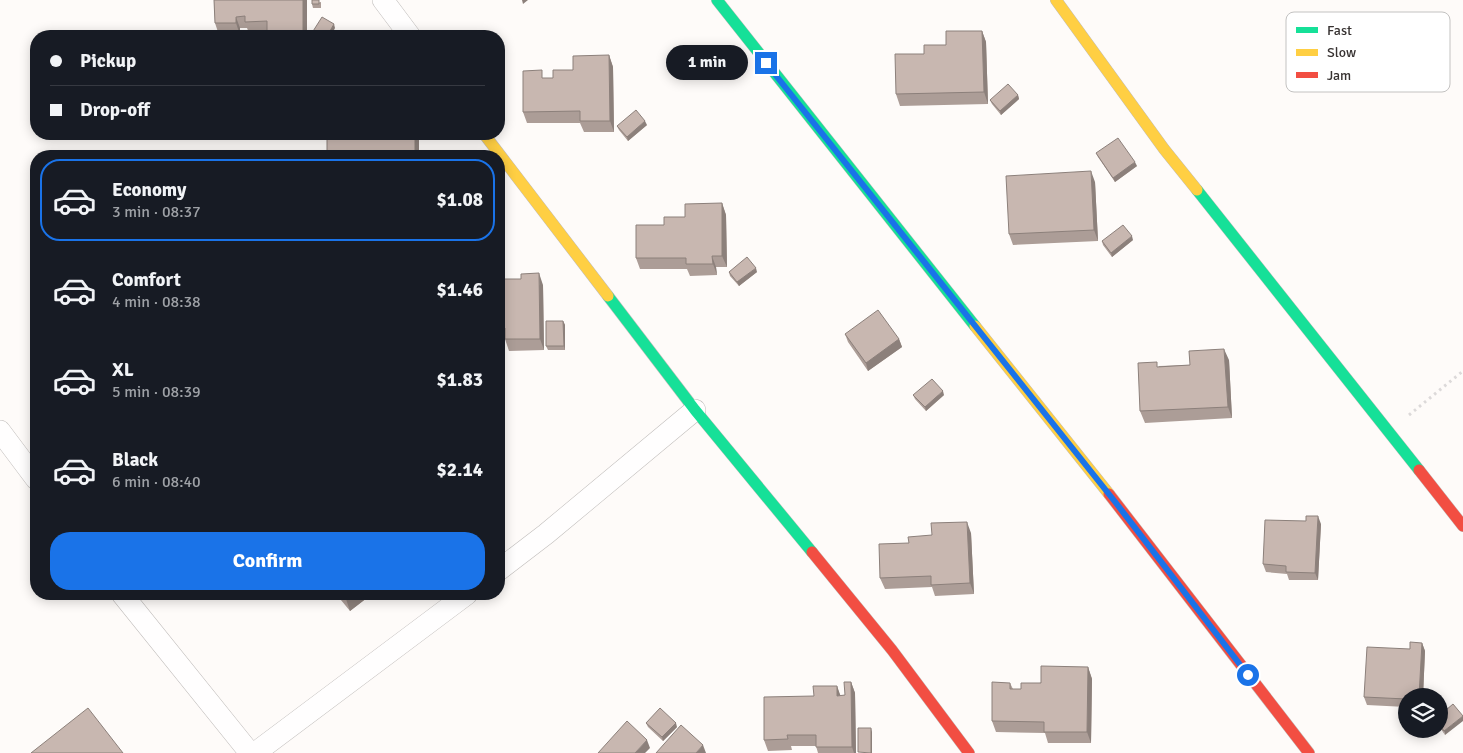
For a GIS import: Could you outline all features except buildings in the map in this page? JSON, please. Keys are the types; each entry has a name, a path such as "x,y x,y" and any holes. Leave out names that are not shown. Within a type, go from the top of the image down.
{"street":[{"path":"383,0 406,30"},
{"path":"716,0 1116,503 1309,753"},
{"path":"1056,0 1164,150 1463,526"},
{"path":"489,140 496,150"},
{"path":"505,161 695,410 892,650 969,753"},
{"path":"505,565 546,534 695,410"},
{"path":"0,431 30,471"},
{"path":"127,600 250,753"},
{"path":"255,753 459,600"}],"path":[{"path":"1389,431 1463,371"}],"traffic: fast":[{"path":"717,0 975,326"},
{"path":"1197,190 1419,470"},
{"path":"608,296 695,410 812,552"}],"traffic: slow":[{"path":"1056,0 1164,149 1197,190"},
{"path":"489,140 496,150"},
{"path":"505,161 608,296"},
{"path":"975,326 1109,494"}],"traffic: jam":[{"path":"1419,470 1463,526"},
{"path":"1109,494 1309,753"},
{"path":"812,552 892,650 969,753"}],"route":[{"path":"766,63 1116,503 1248,675"}]}
